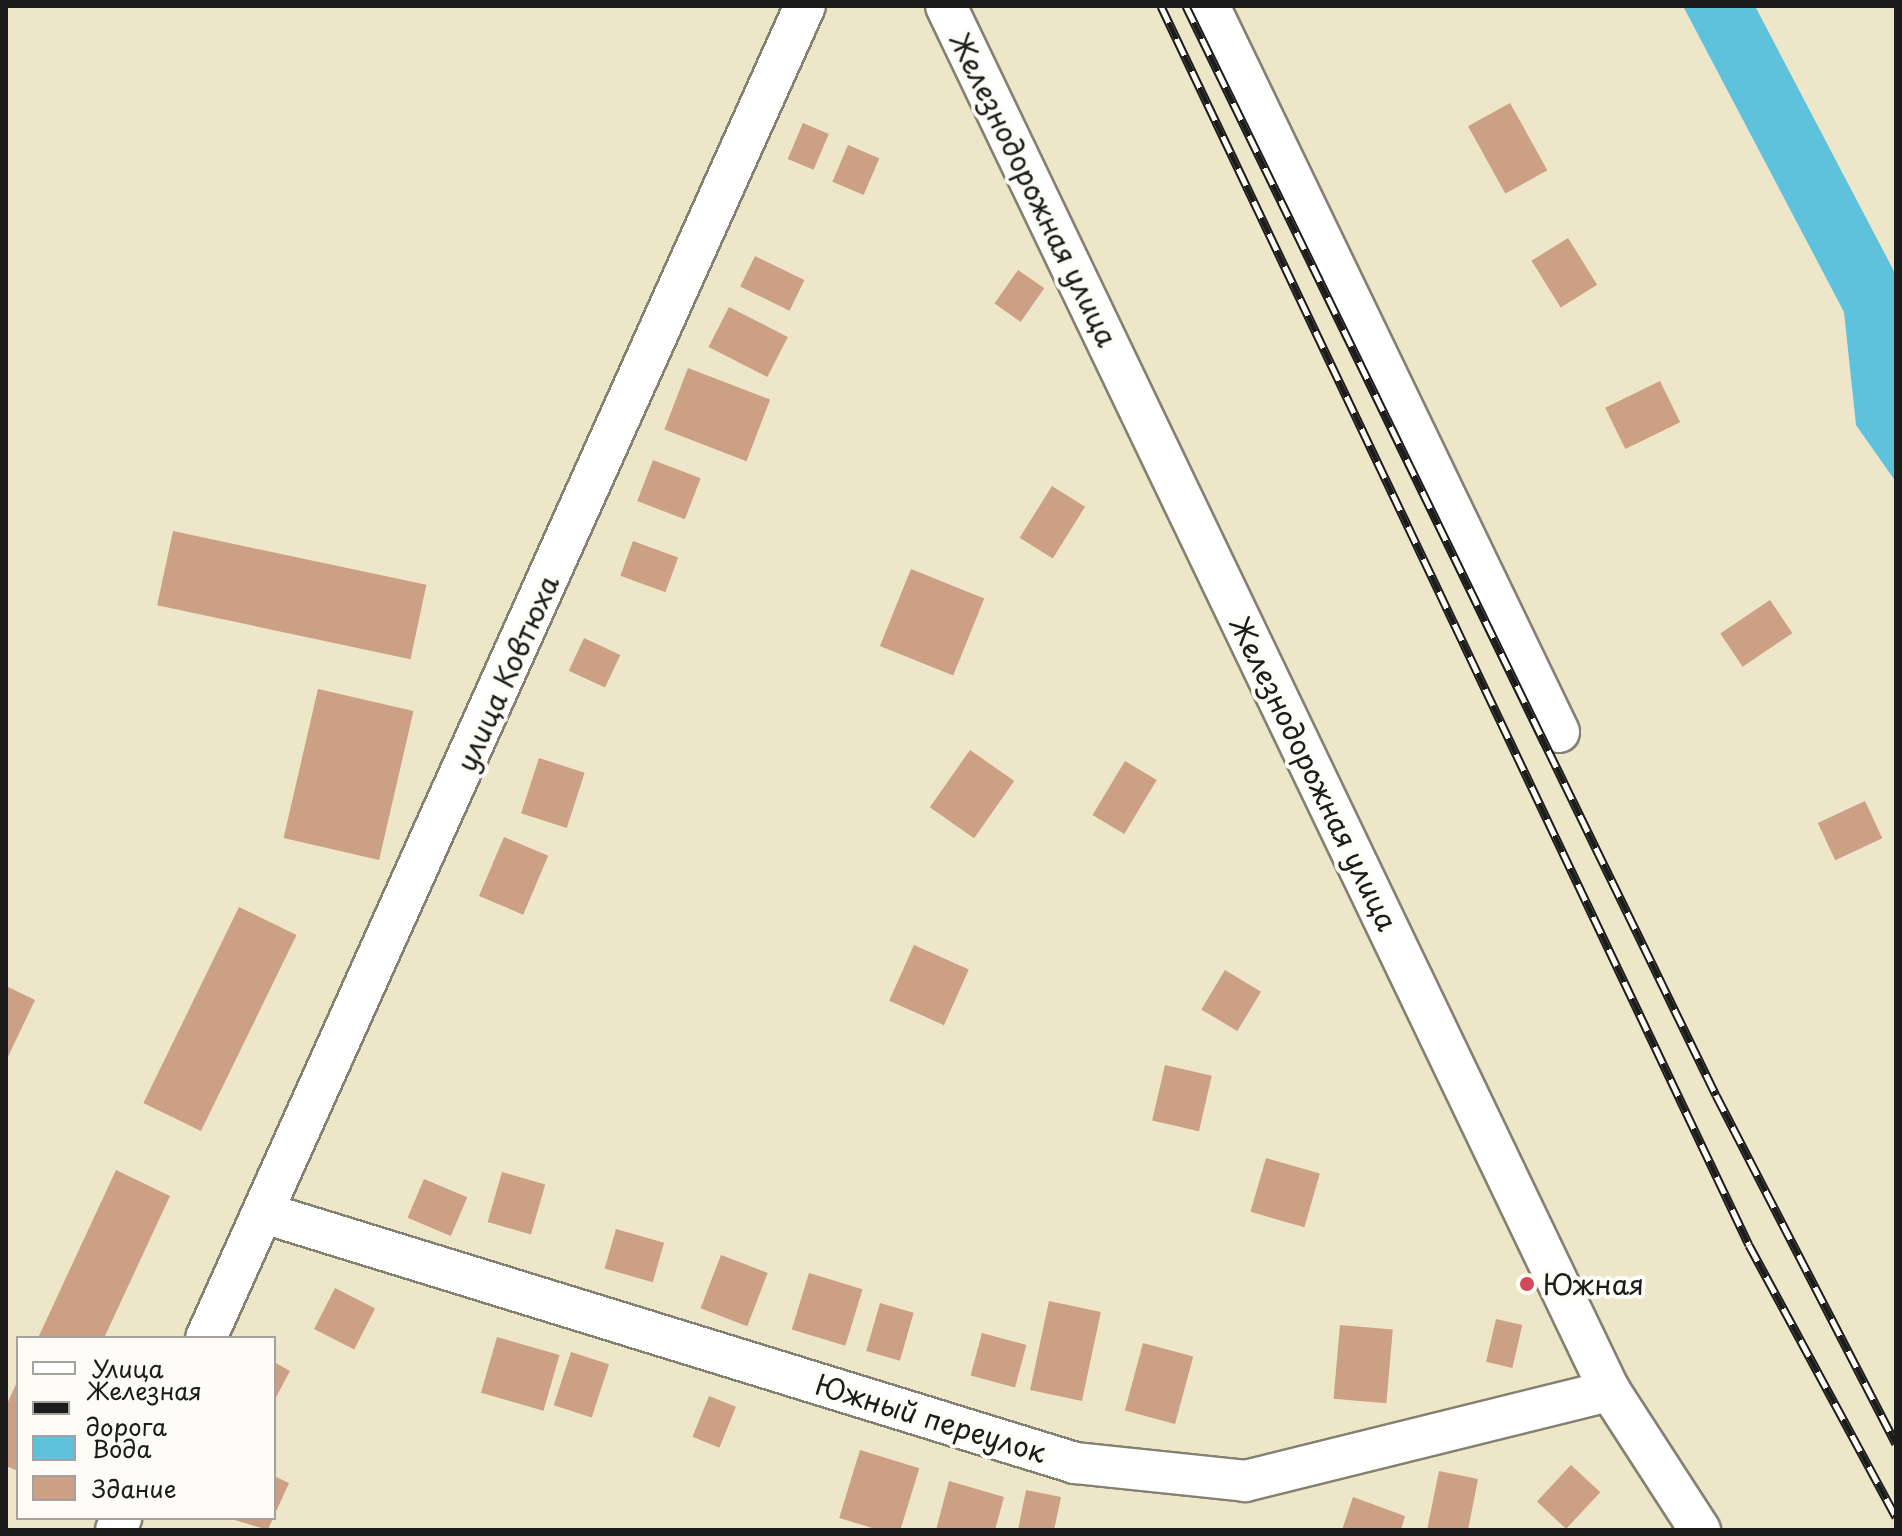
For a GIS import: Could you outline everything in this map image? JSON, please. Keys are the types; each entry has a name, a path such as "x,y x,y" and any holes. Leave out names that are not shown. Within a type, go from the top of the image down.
{"street":[{"name":"улица Ковтюха","path":"207,1336 805,6"},
{"name":"Железнодорожная улица","path":"946,6 1610,1391 1700,1530"},
{"path":"1209,6 1559,732"},
{"name":"Южный переулок","path":"264,1213 1075,1463 1245,1481 1610,1391"}],"water":[{"path":"1683,6 1755,6 1896,275 1896,482 1856,425 1844,312"}],"building":[{"path":"1510,103 1547,170 1505,194 1468,126"},
{"path":"803,123 829,134 814,170 788,159"},
{"path":"848,145 879,158 864,195 832,182"},
{"path":"1568,238 1597,285 1561,307 1532,261"},
{"path":"755,256 804,280 790,311 740,287"},
{"path":"1018,270 1044,288 1021,322 994,304"},
{"path":"729,307 788,337 767,377 709,347"},
{"path":"688,368 770,400 747,461 664,430"},
{"path":"1660,381 1680,422 1625,449 1605,408"},
{"path":"653,460 701,478 685,519 637,501"},
{"path":"1052,486 1085,507 1053,558 1020,538"},
{"path":"173,531 426,585 411,659 157,605"},
{"path":"633,541 678,557 665,592 620,576"},
{"path":"911,569 984,599 953,676 880,646"},
{"path":"1770,600 1792,633 1743,667 1720,634"},
{"path":"584,638 620,655 605,688 569,671"},
{"path":"318,689 413,711 379,860 284,838"},
{"path":"970,750 1014,781 974,838 930,807"},
{"path":"539,758 585,773 567,828 521,813"},
{"path":"1125,761 1157,780 1124,834 1093,815"},
{"path":"1865,801 1882,838 1835,860 1818,823"},
{"path":"504,837 548,856 523,915 479,896"},
{"path":"239,907 297,935 201,1131 143,1103"},
{"path":"914,945 969,969 944,1025 889,1001"},
{"path":"1225,970 1261,992 1237,1031 1201,1009"},
{"path":"6,986 35,1000 6,1061"},
{"path":"1165,1065 1212,1076 1199,1131 1152,1121"},
{"path":"1266,1158 1320,1173 1304,1227 1251,1212"},
{"path":"116,1170 170,1196 105,1336 39,1336"},
{"path":"502,1172 545,1184 531,1234 488,1222"},
{"path":"424,1179 467,1197 451,1236 408,1218"},
{"path":"616,1229 664,1243 653,1282 605,1268"},
{"path":"721,1255 768,1273 747,1326 701,1308"},
{"path":"809,1273 863,1289 845,1346 792,1329"},
{"path":"335,1288 375,1308 354,1349 314,1329"},
{"path":"1049,1301 1101,1312 1082,1401 1030,1390"},
{"path":"880,1303 914,1313 900,1361 866,1351"},
{"path":"1496,1319 1522,1325 1512,1368 1486,1362"},
{"path":"1340,1325 1393,1330 1386,1403 1334,1399"},
{"path":"982,1333 1026,1345 1015,1387 971,1376"},
{"path":"497,1337 559,1355 543,1411 481,1393"},
{"path":"1143,1343 1193,1356 1175,1424 1125,1411"},
{"path":"571,1352 609,1364 592,1418 554,1405"},
{"path":"276,1363 290,1371 276,1397"},
{"path":"16,1384 16,1470 6,1466 6,1406"},
{"path":"709,1396 736,1407 719,1448 693,1437"},
{"path":"860,1450 919,1468 900,1530 879,1530 839,1518"},
{"path":"1571,1465 1600,1492 1566,1529 1537,1502"},
{"path":"1439,1471 1478,1479 1468,1530 1427,1530"},
{"path":"276,1477 289,1483 276,1512"},
{"path":"949,1481 1004,1497 995,1530 936,1530"},
{"path":"1026,1490 1061,1497 1054,1530 1018,1530"},
{"path":"1353,1497 1405,1516 1401,1530 1342,1530"},
{"path":"235,1520 272,1520 268,1530"}],"railway":[{"path":"1161,6 1749,1245 1896,1517"},
{"path":"1186,6 1716,1095 1896,1443"}],"place":[{"name":"Южная","path":"1527,1284"}]}
